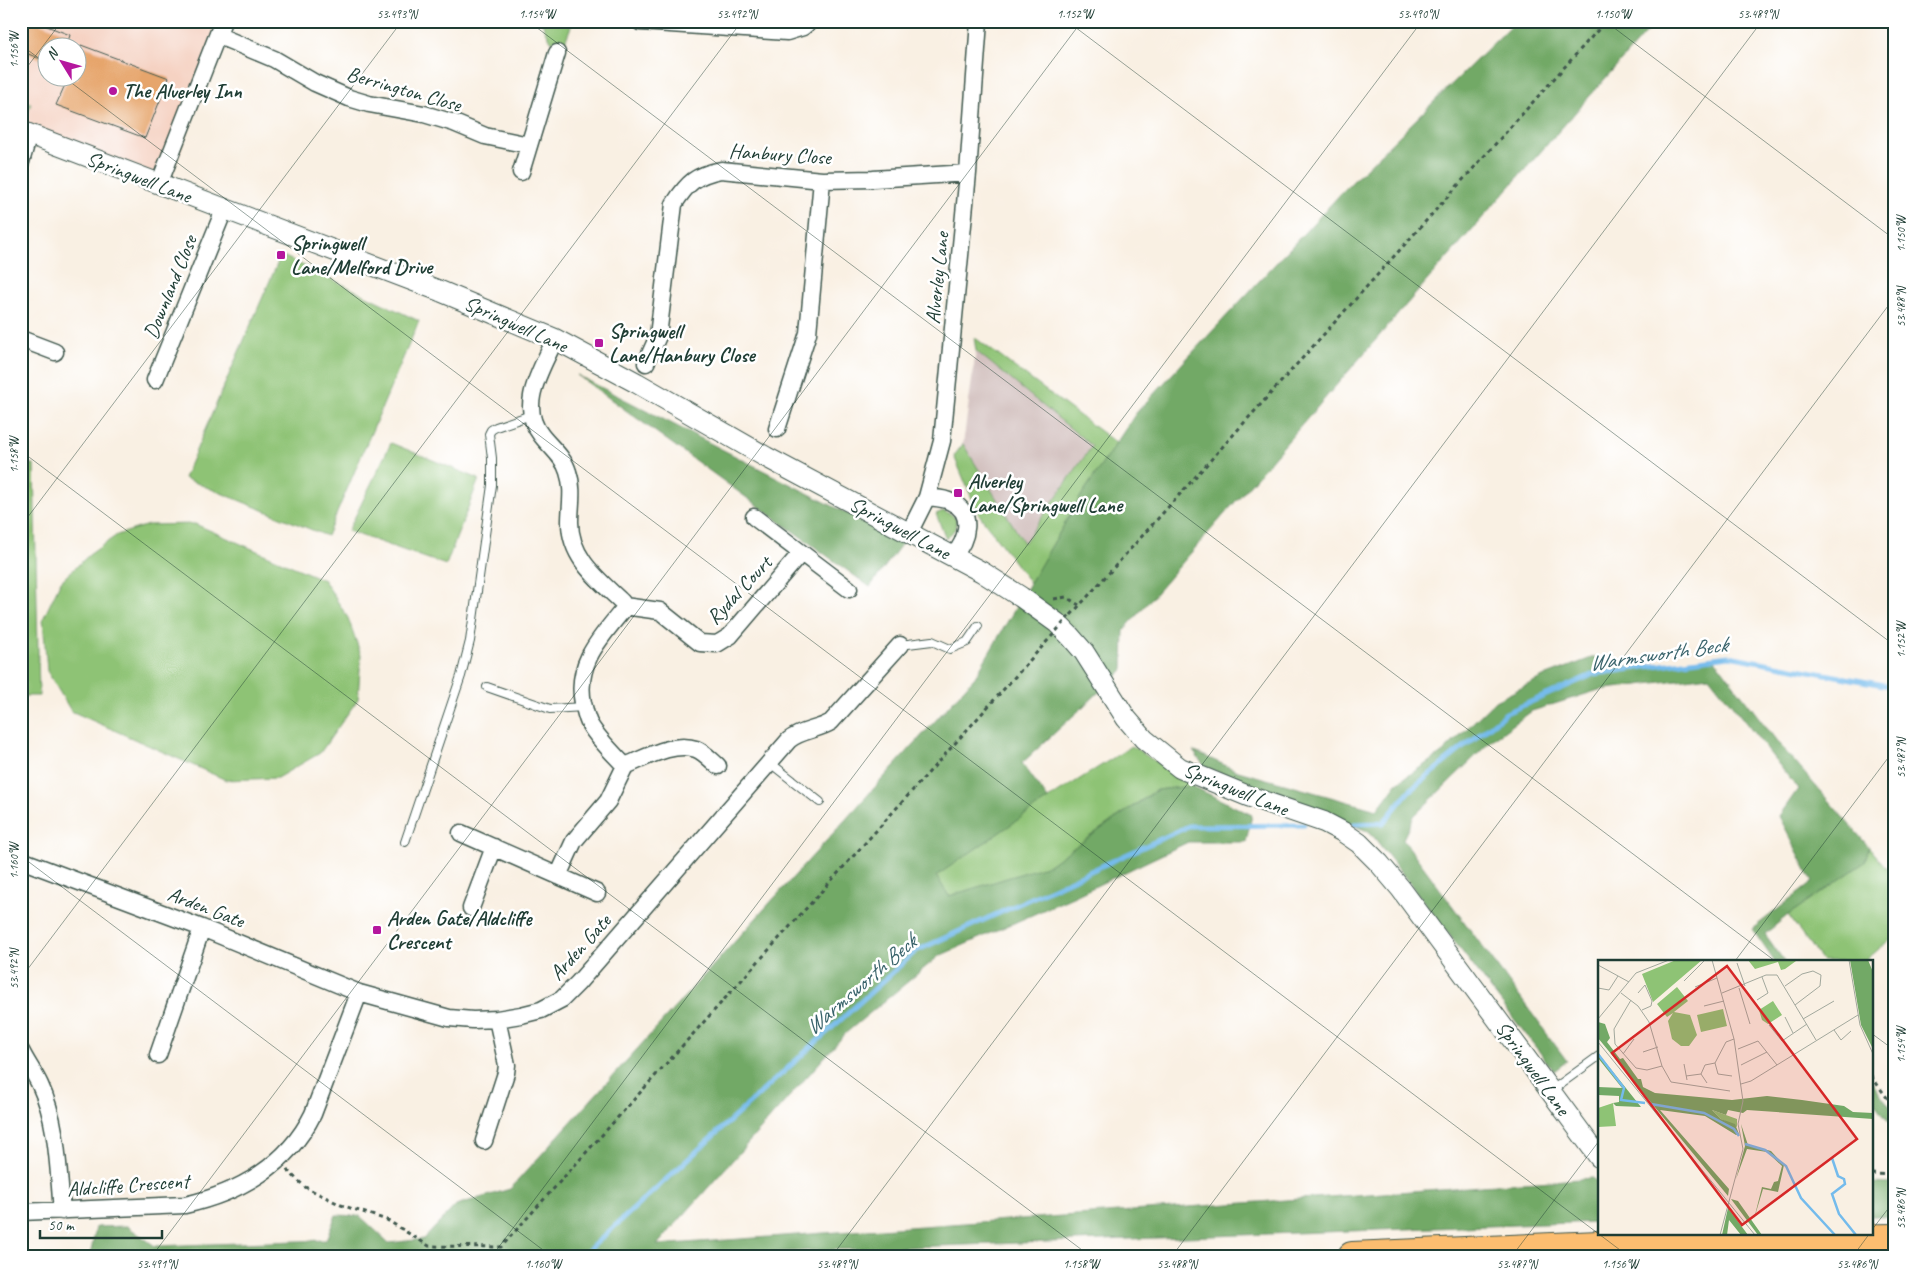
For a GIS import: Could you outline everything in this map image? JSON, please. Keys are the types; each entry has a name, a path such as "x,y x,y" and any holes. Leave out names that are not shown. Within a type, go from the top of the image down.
{"highway":[{"path":"1352,1256 1711,1241 1894,1238"}],"street":[{"path":"640,22 787,32 803,27 810,21"},
{"name":"Alverley Lane","path":"909,533 927,497 942,441 968,173 979,21"},
{"path":"159,184 221,29"},
{"name":"Berrington Close","path":"221,29 315,83 349,98 369,104 424,114 454,123 485,136 529,145"},
{"path":"520,172 557,53"},
{"path":"21,162 25,133"},
{"name":"Springwell Lane","path":"25,133 224,210 440,290 555,339 637,382 766,457 982,572 1057,623 1084,652 1132,725 1144,739 1180,768 1248,796 1324,822 1359,843 1401,889 1598,1156"},
{"name":"Hanbury Close","path":"646,362 658,336 674,204 683,189 693,180 706,173 721,170 822,180 968,173"},
{"path":"777,429 808,332 822,180"},
{"name":"Downland Close","path":"155,380 224,210"},
{"path":"21,339 56,352"},
{"path":"555,339 534,385 531,399 531,415 540,433 564,462 568,471 572,499 570,533 576,551 593,575 624,606 623,610 589,655 581,684 584,707 589,724 597,736 625,766"},
{"path":"927,497 951,502 965,516 966,533 961,546 953,556"},
{"name":"Rydal Court","path":"754,518 849,589"},
{"name":"Rydal Court","path":"624,606 660,611 700,643 717,644 730,636 801,553"},
{"name":"Arden Gate","path":"21,860 202,928 359,993 449,1018 473,1020 521,1016 541,1010 562,999 795,735 825,726 838,716 900,645"},
{"path":"558,876 574,841 608,801 625,766 657,753 679,747 698,750 718,766"},
{"path":"461,833 597,893"},
{"path":"471,908 494,847"},
{"path":"158,1055 202,928"},
{"name":"Aldcliffe Crescent","path":"21,1212 185,1205 211,1199 233,1190 278,1161 293,1146 313,1114 359,993"},
{"path":"484,1141 507,1065 497,1019"},
{"path":"21,1051 41,1086 48,1109 56,1141 62,1211"},
{"path":"1656,1234 1673,1256"}],"lane":[{"path":"405,842 461,676 470,641 492,485 492,458 489,434 496,427 531,415"},
{"path":"900,645 932,641 950,649 967,642 978,626"},
{"path":"487,687 550,709 584,707"},
{"path":"770,762 820,802"},
{"path":"1550,1091 1598,1057"}],"path":[{"path":"278,1161 305,1187 341,1205 388,1220 429,1246 502,1247 1606,21"},
{"path":"1872,1077 1894,1107"},
{"path":"1872,1174 1894,1175"}],"shaded area":[{"path":"21,21 230,21 170,180 21,124"},
{"path":"976,351 1092,446 1024,544 963,444"}],"green space":[{"path":"541,21 573,21 564,45 551,41"},
{"path":"1516,21 1656,21 1432,275 1124,630 1123,670 1022,763 1048,799 936,876 949,896 1049,865 1157,790 1192,786 1252,815 1246,842 1188,842 1075,896 939,956 847,1032 657,1245 1593,1178 1598,1183 1598,1222 662,1256 90,1256 96,1227 127,1226 155,1246 326,1240 336,1215 360,1216 389,1243 424,1239 456,1205 510,1189 975,677 1081,496 1136,413 1346,188"},
{"path":"21,100 31,104 27,115 21,113"},
{"path":"281,255 419,321 327,536 184,478"},
{"path":"974,337 1116,443 1081,496 1030,583 978,513 954,456 963,444 1024,543 1092,446 976,351"},
{"path":"577,375 903,542 870,587"},
{"path":"391,443 479,479 446,565 348,531"},
{"path":"21,464 34,464 39,696 21,696"},
{"path":"943,511 951,514 956,519 956,528 946,539 936,514"},
{"path":"195,524 324,580 348,618 361,655 358,699 320,753 277,778 226,780 71,711 47,671 43,619 61,581 89,555 117,535 148,525"},
{"path":"1594,657 1637,669 1713,657 1779,744 1869,847 1865,862 1788,915 1765,934 1783,960 1773,960 1752,929 1813,882 1779,816 1798,789 1709,676 1599,690 1532,711 1492,740 1414,816 1403,839 1567,1061 1554,1071 1370,832 1205,767 1193,751 1238,771 1377,810 1397,783 1442,753 1495,701 1547,675"},
{"path":"1132,746 1192,786 1156,790 1049,865 949,896 936,876 1048,799"},
{"path":"1869,847 1894,877 1894,936 1866,960 1821,960 1788,915 1865,862"},
{"path":"1872,1082 1894,1112 1894,1129 1872,1098"},
{"path":"1872,1183 1894,1184 1894,1216 1872,1216"}],"building":[{"path":"21,21 34,21 70,35 69,38 38,38 38,58 21,51"},
{"name":"The Alverley Inn","path":"88,48 169,78 145,138 56,105 64,88 88,88"}],"waterway":[{"name":"Warmsworth Beck","path":"1354,824 1383,823 1409,791 1506,713 1594,674 1729,656 1894,687"},
{"name":"Warmsworth Beck","path":"582,1256 916,951 1189,826 1304,825"}],"place":[{"name":"The Alverley Inn","path":"113,91"},
{"name":"Springwell Lane/Melford Drive","path":"281,255"},
{"name":"Springwell Lane/Hanbury Close","path":"599,343"},
{"name":"Alverley Lane/Springwell Lane","path":"958,493"},
{"name":"Arden Gate/Aldcliffe Crescent","path":"377,930"}]}
